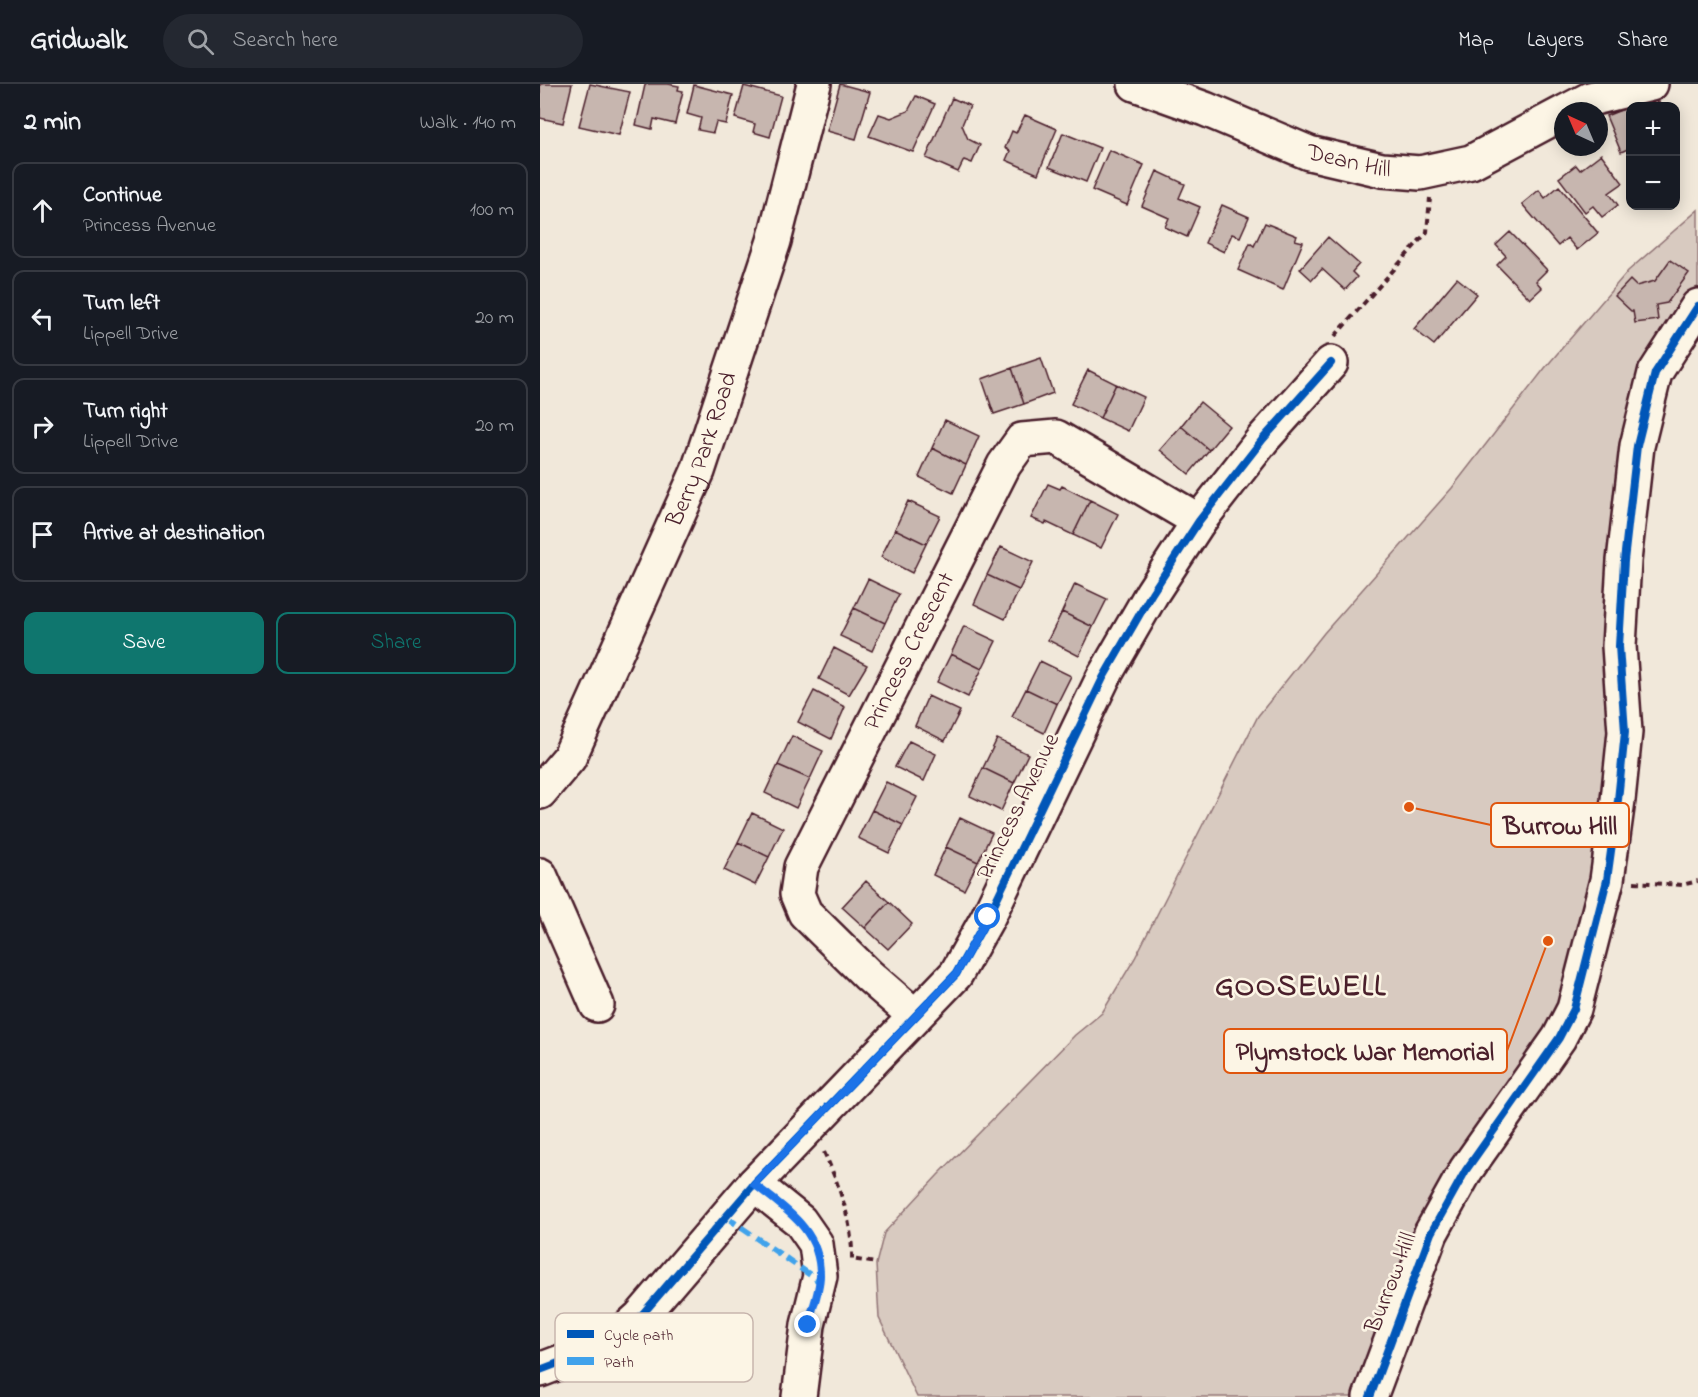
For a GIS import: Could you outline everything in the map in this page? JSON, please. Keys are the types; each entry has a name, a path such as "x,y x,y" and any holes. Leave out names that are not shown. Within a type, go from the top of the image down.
{"street":[{"name":"Berry Park Road","path":"540,792 569,758 698,471 774,240 814,84"},
{"name":"Dean Hill","path":"1135,84 1205,109 1310,153 1382,170 1420,173 1471,162 1554,118"},
{"path":"1584,102 1651,84"},
{"name":"Burrow Hill","path":"1370,1397 1431,1233 1466,1170 1559,1038 1574,1009 1607,880 1625,732 1619,646 1623,561 1636,446 1655,373 1698,306"},
{"name":"Princess Avenue","path":"643,1313 754,1184 956,974 988,917 1103,678 1152,593 1199,521 1263,439 1325,381"},
{"name":"Princess Crescent","path":"915,1016 868,975 805,913 797,894 801,867 1004,465 1022,440 1056,437 1199,521"},
{"path":"540,875 598,1004"},
{"path":"754,1184 800,1221 816,1244 820,1276 808,1325 799,1397"},
{"name":"Princess Avenue","path":"540,1370 555,1366"}],"path":[{"path":"1325,381 1324,349 1427,232 1433,170"},
{"path":"1607,880 1682,885 1698,881"},
{"path":"811,1124 833,1173 853,1238 852,1259 876,1263"}],"shaded area":[{"path":"1698,210 1698,286 1661,347 1605,821 1566,1004 1361,1397 917,1397 879,1318 876,1264 884,1233 1075,1035 1102,1013 1135,958 1258,716 1324,633 1452,488 1545,368 1628,271"}],"building":[{"path":"540,84 572,84 563,123 540,118"},
{"path":"590,84 630,92 619,135 579,126"},
{"path":"840,84 870,92 856,139 827,131"},
{"path":"645,85 679,86 678,90 683,91 675,124 654,119 652,129 636,125"},
{"path":"694,85 733,95 726,124 716,122 713,133 698,130 701,118 687,114"},
{"path":"744,86 781,96 770,137 753,132 755,124 735,118"},
{"path":"916,96 935,104 913,152 869,136 879,114 891,118 908,111"},
{"path":"952,98 970,106 962,125 968,139 980,145 972,163 964,160 958,172 926,158"},
{"path":"1626,108 1626,150 1621,152 1608,121 1608,115"},
{"path":"1025,115 1057,129 1038,174 1006,160 1010,151 1005,148 1012,131 1016,133"},
{"path":"1063,133 1100,148 1086,182 1049,167"},
{"path":"1109,150 1144,165 1127,205 1092,190"},
{"path":"1598,156 1603,156 1623,183 1609,193 1618,205 1602,217 1593,206 1585,212 1559,178 1576,165 1580,170"},
{"path":"1157,171 1185,184 1179,198 1200,207 1187,237 1165,227 1169,218 1142,206"},
{"path":"1559,186 1598,233 1577,250 1567,238 1558,246 1522,204 1539,190 1545,198"},
{"path":"1222,205 1249,217 1240,237 1232,234 1224,252 1205,243"},
{"path":"1265,223 1297,236 1295,240 1303,242 1283,290 1238,270 1250,243 1254,246"},
{"path":"1510,232 1547,270 1536,281 1542,288 1530,299 1497,265 1506,256 1496,245"},
{"path":"1328,237 1359,264 1352,272 1357,277 1345,290 1322,269 1312,280 1300,269"},
{"path":"1670,260 1689,273 1667,303 1656,305 1658,320 1635,323 1633,311 1615,296 1630,280 1636,286 1655,281"},
{"path":"1457,278 1477,294 1434,345 1414,329"},
{"path":"1041,358 1053,393 1024,404 1012,368"},
{"path":"1012,368 1024,404 994,414 982,379"},
{"path":"1088,370 1116,384 1100,418 1071,404"},
{"path":"1116,384 1144,397 1128,431 1100,418"},
{"path":"1200,402 1229,426 1209,450 1181,426"},
{"path":"945,420 979,436 966,465 932,448"},
{"path":"1181,426 1209,450 1189,474 1160,450"},
{"path":"932,448 966,465 953,493 919,477"},
{"path":"1048,484 1060,489 1062,486 1090,500 1073,535 1046,522 1045,524 1031,518"},
{"path":"1090,500 1118,514 1101,548 1073,535"},
{"path":"908,501 940,516 926,544 895,529"},
{"path":"895,529 926,544 912,573 881,557"},
{"path":"1001,547 1033,562 1019,590 987,575"},
{"path":"987,575 1019,590 1005,619 974,604"},
{"path":"868,579 899,594 885,623 854,608"},
{"path":"1075,584 1107,599 1093,627 1062,612"},
{"path":"854,608 885,623 872,651 840,636"},
{"path":"1062,612 1093,627 1079,656 1048,640"},
{"path":"964,626 996,641 982,669 951,654"},
{"path":"834,648 867,665 849,695 819,679"},
{"path":"951,654 982,669 968,697 937,682"},
{"path":"1040,661 1071,676 1057,704 1026,689"},
{"path":"1026,689 1057,704 1044,733 1012,717"},
{"path":"814,691 845,707 831,739 798,722"},
{"path":"928,696 960,711 945,741 915,726"},
{"path":"792,736 823,751 810,779 778,765"},
{"path":"997,739 1028,754 1014,783 983,768"},
{"path":"909,741 936,754 924,781 895,767"},
{"path":"778,765 810,779 796,808 765,793"},
{"path":"983,768 1014,783 1001,811 970,796"},
{"path":"886,782 917,797 903,825 872,810"},
{"path":"872,810 903,825 889,853 858,838"},
{"path":"752,813 783,828 769,857 738,842"},
{"path":"960,818 992,833 978,862 946,847"},
{"path":"738,842 769,857 755,885 724,870"},
{"path":"946,847 978,862 964,890 933,875"},
{"path":"866,881 889,902 865,928 842,907"},
{"path":"889,902 912,924 888,949 865,928"}],"marked path":[{"path":"726,1217 819,1281"}],"cycle path":[{"path":"1370,1397 1431,1233 1466,1170 1559,1038 1574,1009 1607,880 1618,800 1625,732 1619,646 1624,561 1637,446 1655,373 1698,306"},
{"path":"643,1313 754,1184 956,974 988,917 1103,678 1152,593 1199,521 1263,439 1331,363"},
{"path":"540,1370 555,1364"}],"place":[{"name":"Burrow Hill","path":"1409,807"},
{"name":"Plymstock War Memorial","path":"1548,941"}],"district":[{"name":"GOOSEWELL","path":"1301,988"}],"route":[{"path":"808,1325 820,1276 816,1244 800,1221 754,1184 956,974 988,917"}]}
